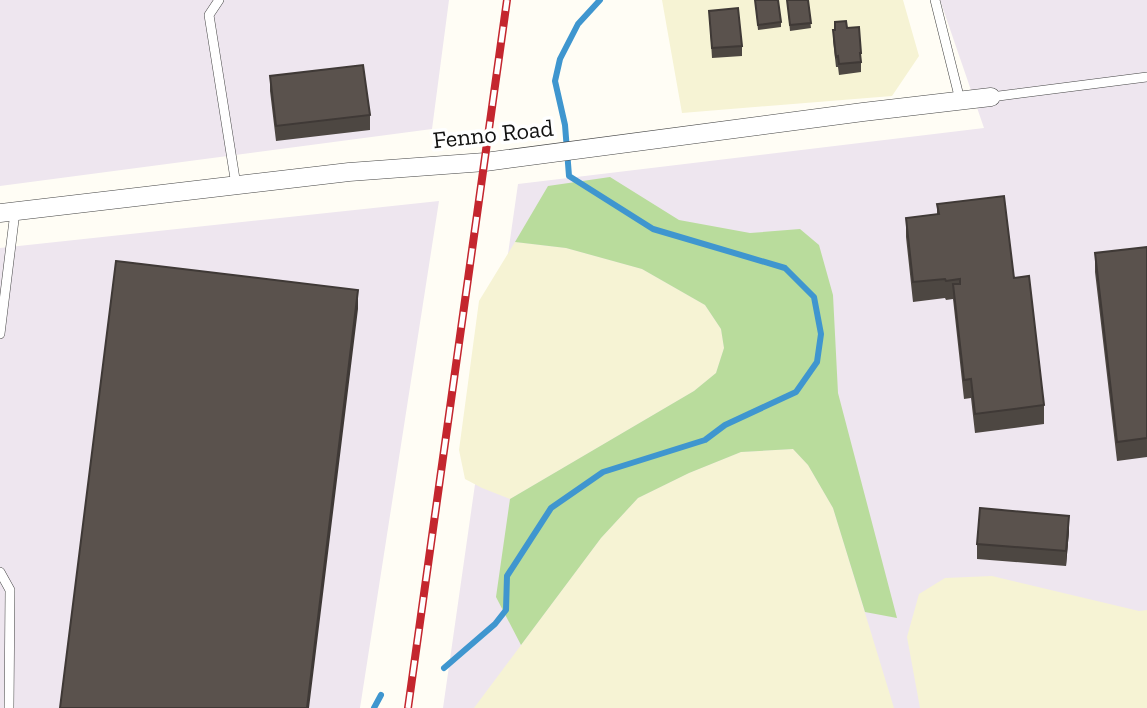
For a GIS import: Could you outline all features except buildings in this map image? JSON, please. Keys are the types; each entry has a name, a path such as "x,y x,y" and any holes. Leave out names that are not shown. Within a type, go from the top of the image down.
{"street":[{"name":"Fenno Road","path":"7,212 349,172 485,162 991,97"}],"lane":[{"path":"219,0 209,15 236,185"},
{"path":"936,0 960,100"},
{"path":"991,97 1147,77"},
{"path":"0,334 7,212"},
{"path":"0,572 10,590 9,708"}],"shaded area":[{"path":"0,0 449,0 432,129 0,186"},
{"path":"662,0 903,0 919,56 892,96 682,113"},
{"path":"940,0 1147,0 1147,708 443,708 518,184 984,128"},
{"path":"439,201 360,708 0,708 0,248"},
{"path":"515,242 566,248 642,269 705,305 721,329 724,348 716,373 694,391 510,499 465,479 459,450 479,301"},
{"path":"793,449 808,465 833,508 894,708 474,708 601,538 638,498 741,452"},
{"path":"992,576 1139,611 1147,610 1147,708 920,708 907,637 919,594 945,578"}],"green space":[{"path":"610,177 679,220 750,233 800,229 819,245 833,295 838,393 897,618 865,612 833,508 808,465 793,449 741,452 638,498 601,538 521,645 496,597 510,499 694,391 716,373 724,348 721,329 705,305 642,269 566,248 515,242 548,186"}],"waterway":[{"path":"444,668 495,624 506,610 507,576 551,508 603,472 705,440 725,425 796,392 817,362 821,334 814,297 785,268 653,229 569,176 565,125 555,81 560,59 578,24 600,0"},
{"path":"374,708 381,695"}],"railway":[{"path":"408,708 507,0"}]}
